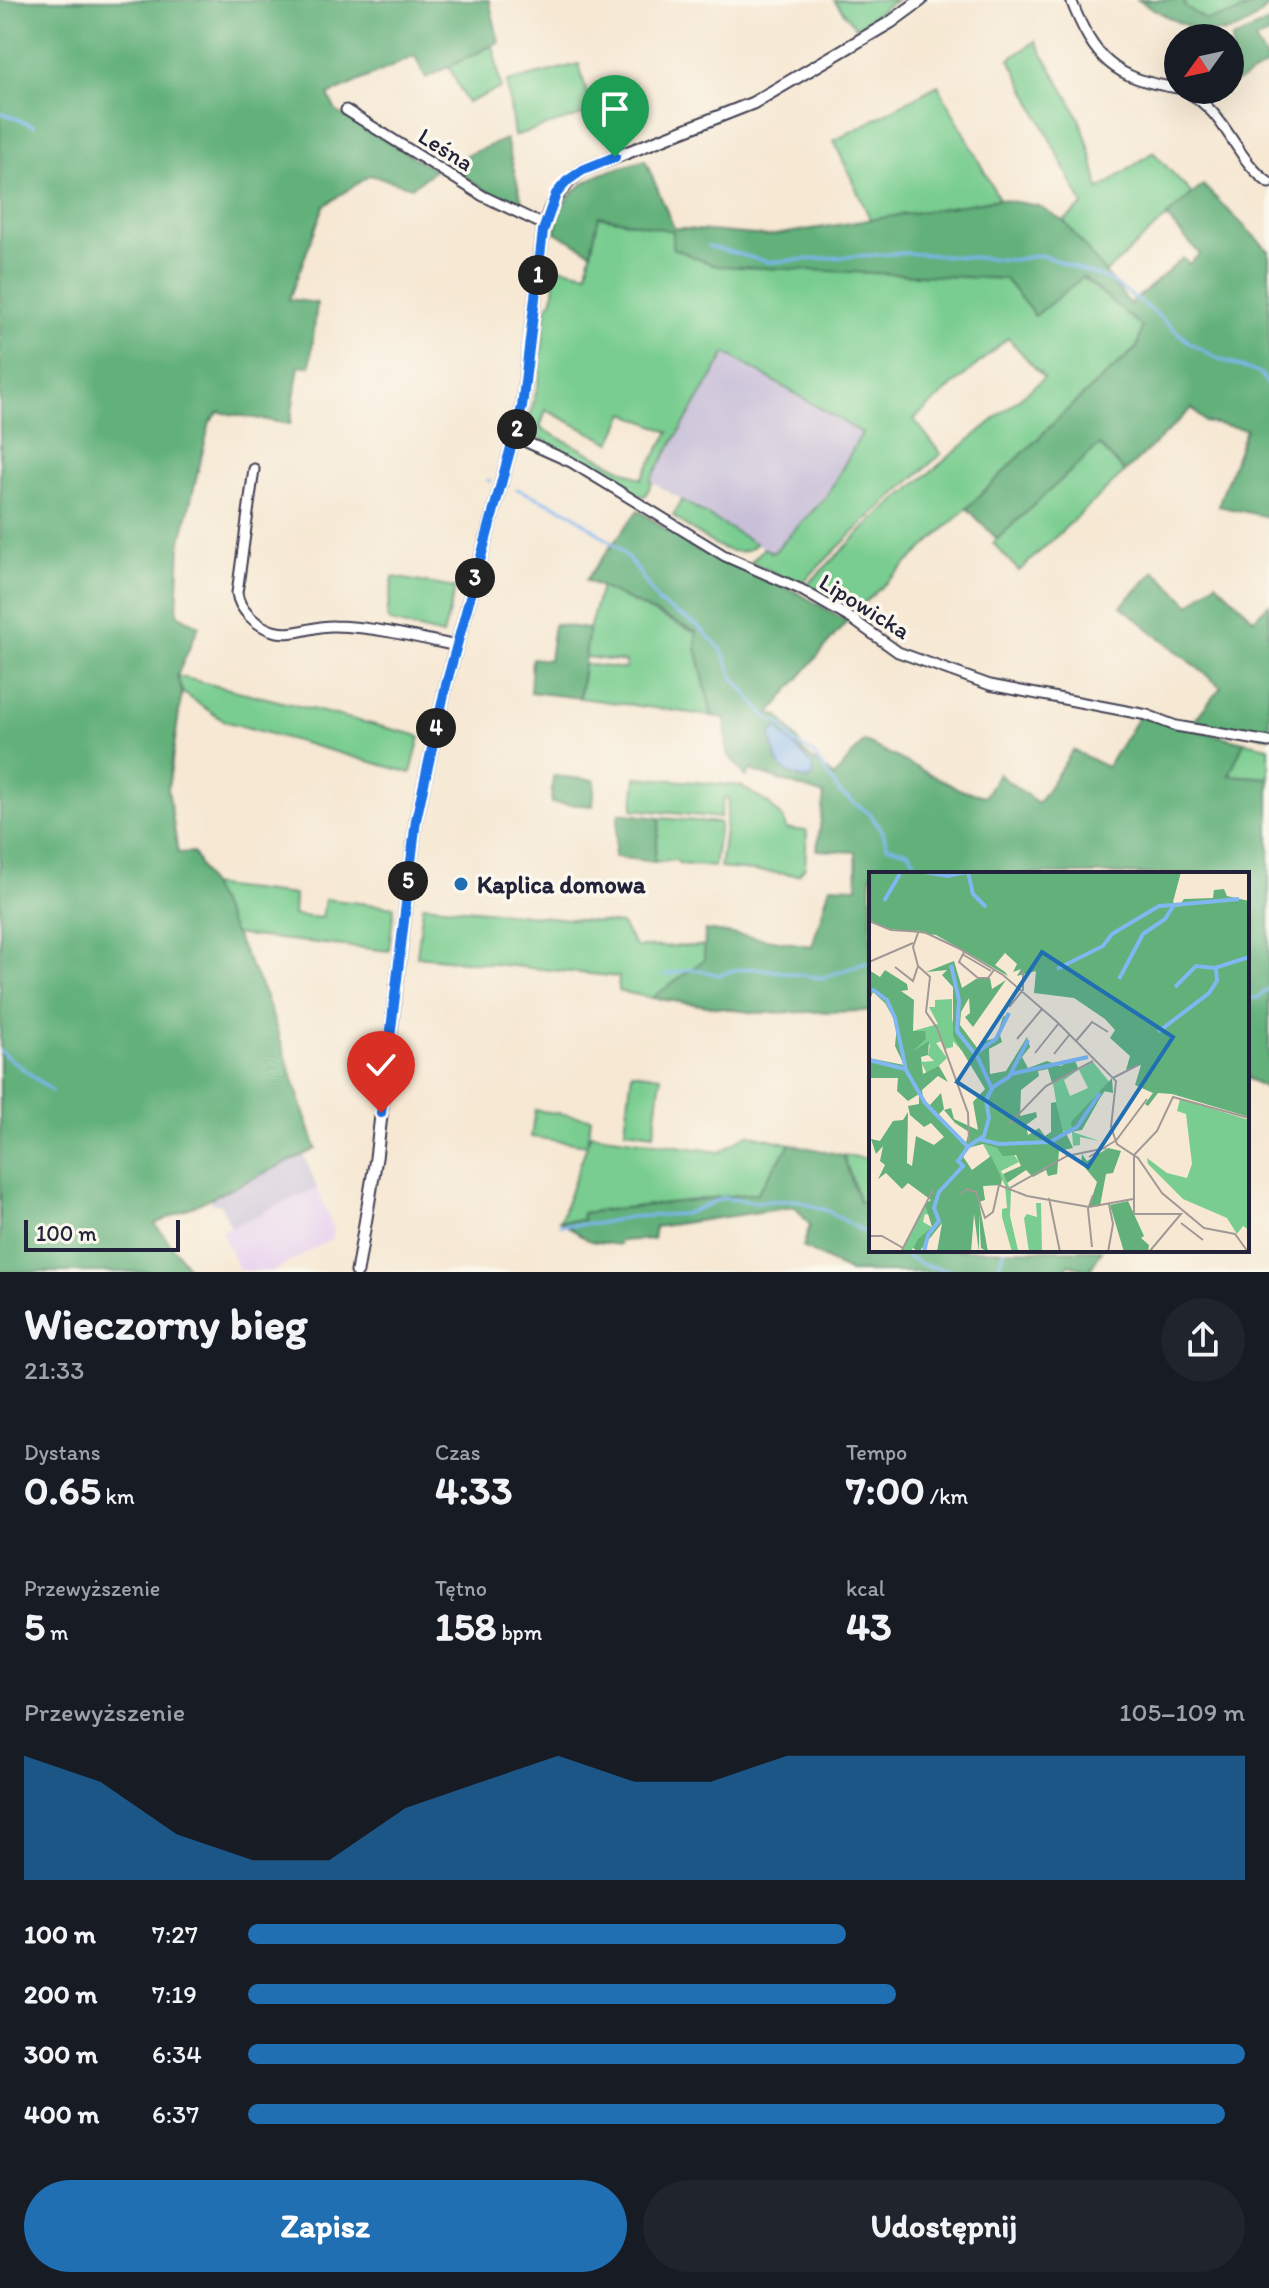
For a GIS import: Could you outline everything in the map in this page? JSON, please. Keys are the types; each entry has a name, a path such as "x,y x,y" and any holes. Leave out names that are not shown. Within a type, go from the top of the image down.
{"street":[{"path":"357,1272 376,1158 416,820 456,646 515,437 529,364 544,225 556,194 567,181 583,170 753,103 869,36 921,0"},
{"path":"1071,0 1090,42 1108,61 1142,83 1164,86"},
{"path":"1204,104 1225,125 1255,172 1269,183"},
{"name":"Leśna","path":"346,110 483,196 544,225"},
{"name":"Lipowicka","path":"515,437 571,462 725,556 800,589 852,619 898,652 990,685 1147,715 1176,726 1269,742"},
{"path":"254,469 237,593 243,609 252,617 268,630 278,633 320,626 376,629 456,646"}],"shaded area":[{"path":"725,352 863,433 826,497 772,553 650,481"},
{"path":"304,1155 317,1188 231,1227 220,1204 213,1204 211,1198"},
{"path":"317,1188 334,1230 331,1239 272,1272 239,1270 221,1231"}],"green space":[{"path":"0,0 489,0 499,42 426,78 415,56 328,95 336,111 435,170 412,187 370,175 324,206 289,299 317,303 310,366 299,366 290,424 219,412 210,422 180,545 177,614 199,626 177,676 182,692 168,789 178,853 193,852 265,994 316,1149 155,1224 192,1272 0,1272"},
{"path":"834,0 896,0 856,28"},
{"path":"1138,0 1184,0 1185,6 1206,20 1234,14 1254,5 1254,0 1269,0 1269,6 1244,25 1183,24"},
{"path":"1184,0 1254,0 1255,5 1234,14 1206,20 1185,6"},
{"path":"1269,22 1269,34 1255,40 1269,64 1244,78 1244,33"},
{"path":"1036,41 1080,122 1099,190 1153,152 1192,194 1105,273 1064,221 1083,205 1010,59"},
{"path":"493,45 501,88 467,103 449,67"},
{"path":"579,64 592,112 514,136 507,82"},
{"path":"938,85 999,199 871,221 834,141"},
{"path":"506,139 524,209 513,207 444,164"},
{"path":"645,160 674,228 768,236 999,199 1039,206 1064,221 1130,304 1183,258 1189,264 1200,254 1166,217 1203,185 1269,251 1269,517 1218,506 1246,429 1205,422 1192,408 1125,472 1099,445 997,539 967,508 1069,408 1137,348 1142,327 1083,277 1035,316 1005,279 716,266 672,248 673,231 599,216 591,252 555,232 562,207 578,188 599,175"},
{"path":"598,216 673,231 1095,266 1083,278 1143,327 1137,347 851,615 805,587 874,519 1044,378 1008,338 914,419 941,454 864,522 800,585 751,562 764,548 773,553 826,497 862,433 726,353 650,481 652,483 645,496 638,495 528,431 539,381 546,309 553,299 557,267 587,273","holes":["546,410 611,443 625,413 669,432 641,479 540,428"]},
{"path":"1099,444 1125,472 1019,571 993,543"},
{"path":"682,500 756,544 737,552 705,539 673,515"},
{"path":"638,510 695,549 798,593 847,621 769,714 779,716 802,751 834,777 864,741 961,790 985,796 998,774 1038,803 1073,750 1107,767 1139,716 1244,742 1229,775 1269,778 1269,1090 1249,1079 1249,872 869,872 869,1011 756,1013 652,998 704,960 705,930 812,946 830,886 857,887 856,852 817,850 824,795 750,770 746,777 727,753 725,718 712,716 696,647 696,632 586,580"},
{"path":"1155,571 1190,605 1216,582 1254,619 1269,604 1269,737 1192,723 1221,687 1121,606"},
{"path":"393,577 455,588 443,635 390,622 387,615"},
{"path":"601,587 696,633 696,647 712,716 580,698 584,664 626,669 626,662 585,657"},
{"path":"554,624 589,629 579,698 530,692 532,658 549,660"},
{"path":"177,676 416,735 420,737 411,773 224,721 182,692"},
{"path":"1244,742 1269,747 1269,778 1228,775"},
{"path":"553,776 595,780 593,806 551,803"},
{"path":"636,777 741,786 769,804 784,820 786,829 807,831 805,867 798,875 720,868 729,798 724,798 720,818 633,809"},
{"path":"619,813 660,818 654,862 614,857"},
{"path":"660,818 720,823 714,867 680,864 676,860 654,862"},
{"path":"208,885 294,895 293,915 322,918 325,899 394,907 389,951 233,934"},
{"path":"423,905 621,924 636,947 705,946 704,960 652,998 618,991 619,977 417,956"},
{"path":"632,1072 661,1076 654,1134 625,1130"},
{"path":"535,1110 591,1118 587,1143 591,1134 720,1152 748,1134 790,1144 757,1193 583,1213 583,1220 560,1221 587,1145 531,1137"},
{"path":"790,1144 843,1155 859,1202 869,1203 869,1252 1101,1252 1089,1272 1069,1264 1064,1272 850,1272 803,1247 810,1225 795,1207 655,1227 653,1239 620,1241 619,1245 590,1241 560,1221 583,1220 582,1213 757,1193"},
{"path":"843,1155 869,1159 869,1203 860,1202"}],"water":[{"path":"777,727 812,765 813,776 809,780 791,774 780,766 771,734"}],"waterway":[{"path":"0,112 34,126"},
{"path":"708,246 768,262 904,253 1012,260 1041,255 1109,280 1153,311 1190,343 1219,359 1261,374 1269,387"},
{"path":"517,489 570,512 617,547 634,565 659,603 698,626 722,650 734,678 765,716 783,726 794,743 813,753 840,793 870,814 883,832 887,846 909,852 921,872"},
{"path":"665,975 691,969 720,975 755,968 822,978 869,964"},
{"path":"1249,998 1258,998 1269,988"},
{"path":"0,1051 52,1091"},
{"path":"560,1225 684,1214 723,1198 754,1202 796,1200 828,1211 869,1235"},
{"path":"898,1252 924,1265 956,1272"},
{"path":"996,1272 1004,1252"}],"place":[{"name":"Kaplica domowa","path":"461,884"}],"route":[{"path":"381,1113 416,820 446,685 522,407 548,210 567,181 583,170 615,157"}]}
